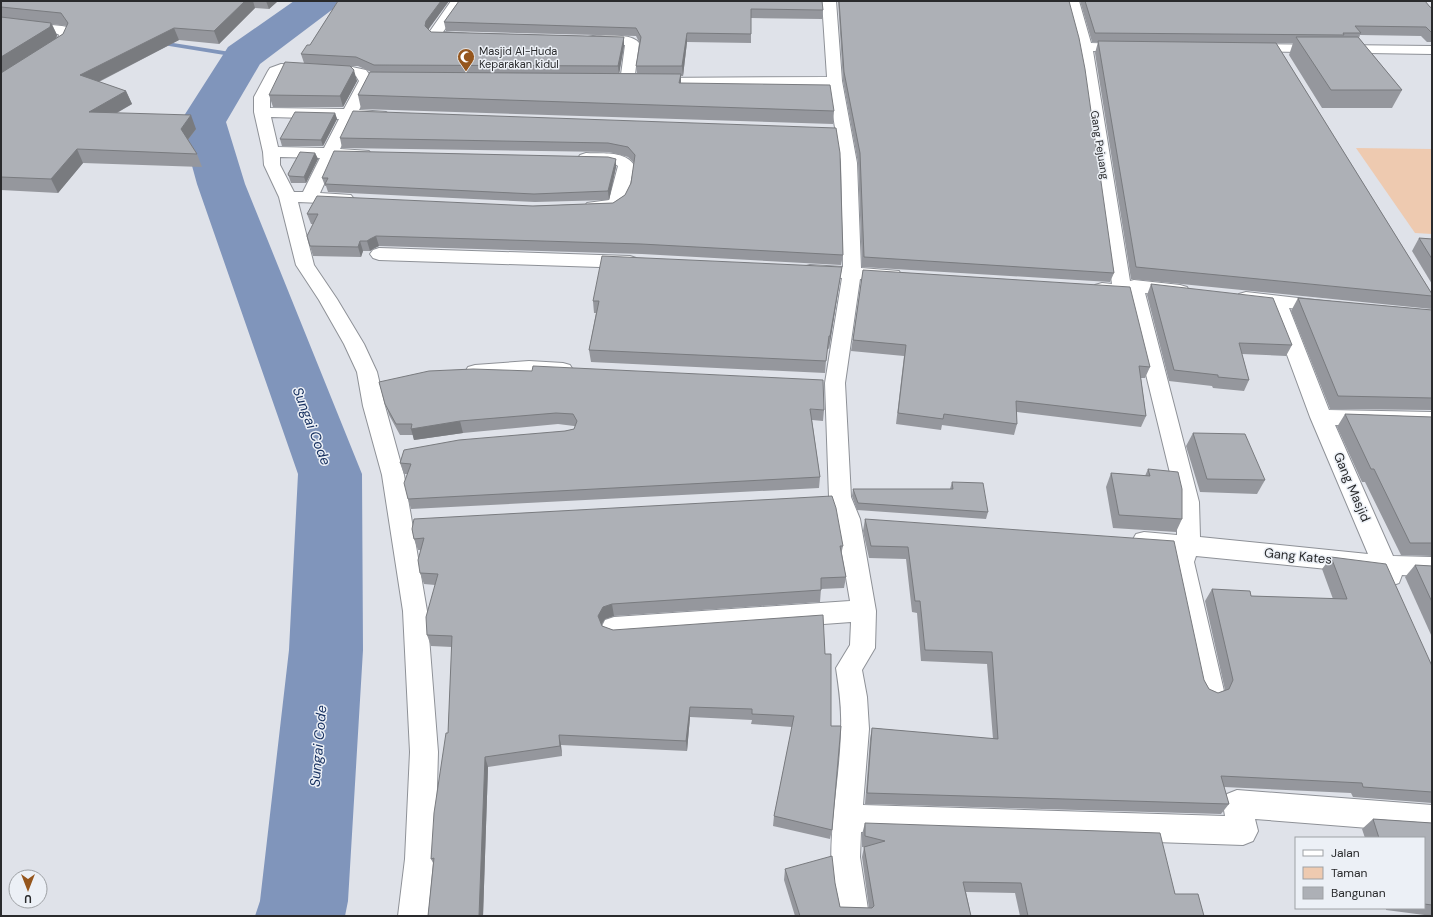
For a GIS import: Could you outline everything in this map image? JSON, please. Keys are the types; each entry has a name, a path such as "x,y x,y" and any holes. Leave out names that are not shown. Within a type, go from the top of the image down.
{"street":[{"path":"461,1 457,2 435,34 444,37 476,37"},
{"name":"Gang Pejuang","path":"1072,1 1092,78 1128,288 1188,502 1188,544 1182,562 1210,691"},
{"path":"825,2 835,81 836,131 849,163 852,273 828,382 840,497 848,519 864,611 862,648 849,668 854,698 855,729 845,857 854,916"},
{"path":"1,24 62,30 66,35 63,43 1,83"},
{"path":"579,40 631,41 633,46 619,82 835,81"},
{"path":"1085,47 1141,48"},
{"path":"1236,48 1280,55 1432,50"},
{"path":"407,80 368,79 364,78 360,73 352,71 285,68 277,69 262,97 262,112 271,152 272,165 299,197 304,265 328,299 354,344 367,372 378,385 388,456 393,475 415,611 424,752 420,859 413,916"},
{"path":"299,197 330,153 368,79"},
{"path":"262,112 393,115"},
{"path":"271,152 378,154"},
{"path":"569,158 617,159 622,160 626,165 617,205 574,208"},
{"path":"299,197 360,200"},
{"path":"379,254 650,262"},
{"path":"789,270 907,276"},
{"path":"1083,288 1128,288 1197,293"},
{"path":"1229,296 1339,307"},
{"name":"Gang Masjid","path":"1277,302 1321,416 1398,593"},
{"path":"454,373 529,368 584,370"},
{"path":"1321,416 1432,420"},
{"path":"388,456 410,450"},
{"path":"817,498 840,497"},
{"path":"400,520 424,519"},
{"path":"848,519 872,520"},
{"name":"Gang Kates","path":"1125,539 1188,544 1386,565 1432,567"},
{"path":"614,628 864,611"},
{"path":"847,818 1243,831 1237,804 1432,819"}],"green space":[{"path":"1356,148 1432,149 1432,234 1415,233"}],"building":[{"path":"1,1 245,1 214,31 174,28 80,75 126,91 89,112 191,115 181,129 197,154 77,149 51,179 1,177 1,73 63,34 68,23 61,13 1,7"},
{"path":"338,1 441,1 426,21 425,26 431,32 624,37 618,66 374,65 356,57 301,54 307,45 310,45"},
{"path":"459,1 822,1 823,10 751,9 751,34 687,33 682,66 636,66 641,37 636,28 444,22"},
{"path":"839,1 1069,1 1079,38 1085,69 1114,273 864,257 860,153 844,72"},
{"path":"1085,1 1425,1 1432,8 1432,33 1426,27 1355,26 1361,33 1343,33 1344,35 1095,33"},
{"path":"1,17 51,23 50,27 1,57"},
{"path":"1296,37 1358,37 1402,90 1331,90"},
{"path":"1098,41 1276,43 1432,296 1136,267"},
{"path":"285,62 350,66 354,70 340,96 269,95"},
{"path":"370,72 681,74 679,83 830,85 834,111 358,95"},
{"path":"353,111 836,128 840,153 843,255 641,244 376,236 367,241 360,241 358,247 310,246 307,236 318,214 307,214 317,196 533,206 613,203 625,195 631,183 635,155 628,147 608,143 340,138"},
{"path":"295,112 335,113 321,140 280,139"},
{"path":"334,151 608,157 616,159 608,191 534,194 325,184 328,178 322,178"},
{"path":"300,152 315,153 304,177 289,176 288,174"},
{"path":"1419,238 1432,239 1432,259"},
{"path":"602,256 842,267 829,336 826,361 589,350 599,301 593,301"},
{"path":"863,270 1130,287 1150,367 1139,366 1146,416 1016,401 1017,424 944,414 943,419 898,413 906,345 853,340"},
{"path":"1151,284 1273,298 1292,345 1239,343 1249,380 1174,370"},
{"path":"1298,298 1432,310 1432,398 1338,396"},
{"path":"533,366 823,380 824,410 810,409 820,477 408,499 404,483 411,464 400,463 404,450 459,440 565,431 574,429 577,421 573,414 556,413 460,421 411,429 412,424 396,424 385,404 379,382 429,371 473,369 532,371"},
{"path":"1345,414 1432,417 1432,543 1410,543 1374,469 1371,469"},
{"path":"1193,433 1245,434 1265,480 1207,479"},
{"path":"1148,469 1178,472 1182,489 1182,519 1119,515 1111,473 1150,476"},
{"path":"952,482 983,483 988,512 858,503 853,489 953,489"},
{"path":"832,496 836,508 843,546 840,546 846,577 821,578 821,590 612,604 603,607 598,616 602,626 613,630 823,615 825,654 831,654 831,726 841,726 832,830 774,816 794,716 752,714 752,709 690,707 686,741 559,735 560,746 485,757 479,916 428,916 434,858 431,859 434,813 446,733 448,733 452,636 427,635 426,617 438,574 420,573 418,560 424,538 414,539 412,529 414,519"},
{"path":"865,519 1174,541 1204,680 1209,689 1218,693 1229,689 1233,680 1212,589 1250,591 1251,596 1347,599 1331,557 1386,564 1432,666 1432,792 1363,787 1362,783 1221,776 1229,804 867,793 872,728 998,739 992,652 925,650 920,601 915,601 908,547 871,546"},
{"path":"1415,565 1432,566 1432,602"},
{"path":"1373,819 1432,823 1432,905 1425,904 1425,837 1379,837"},
{"path":"865,823 1160,833 1175,894 1198,894 1204,916 1028,916 1021,883 963,882 971,916 800,916 785,869 832,856 835,883 840,907 872,908 874,906 864,847 885,841 865,836"}],"waterway":[{"name":"Sungai Code","path":"300,916 304,901 326,650 330,474 221,184 203,122 243,56 319,1"},
{"path":"157,42 243,56"}],"place":[{"name":"Masjid Al-Huda Keparakan kidul","path":"466,72"}]}
